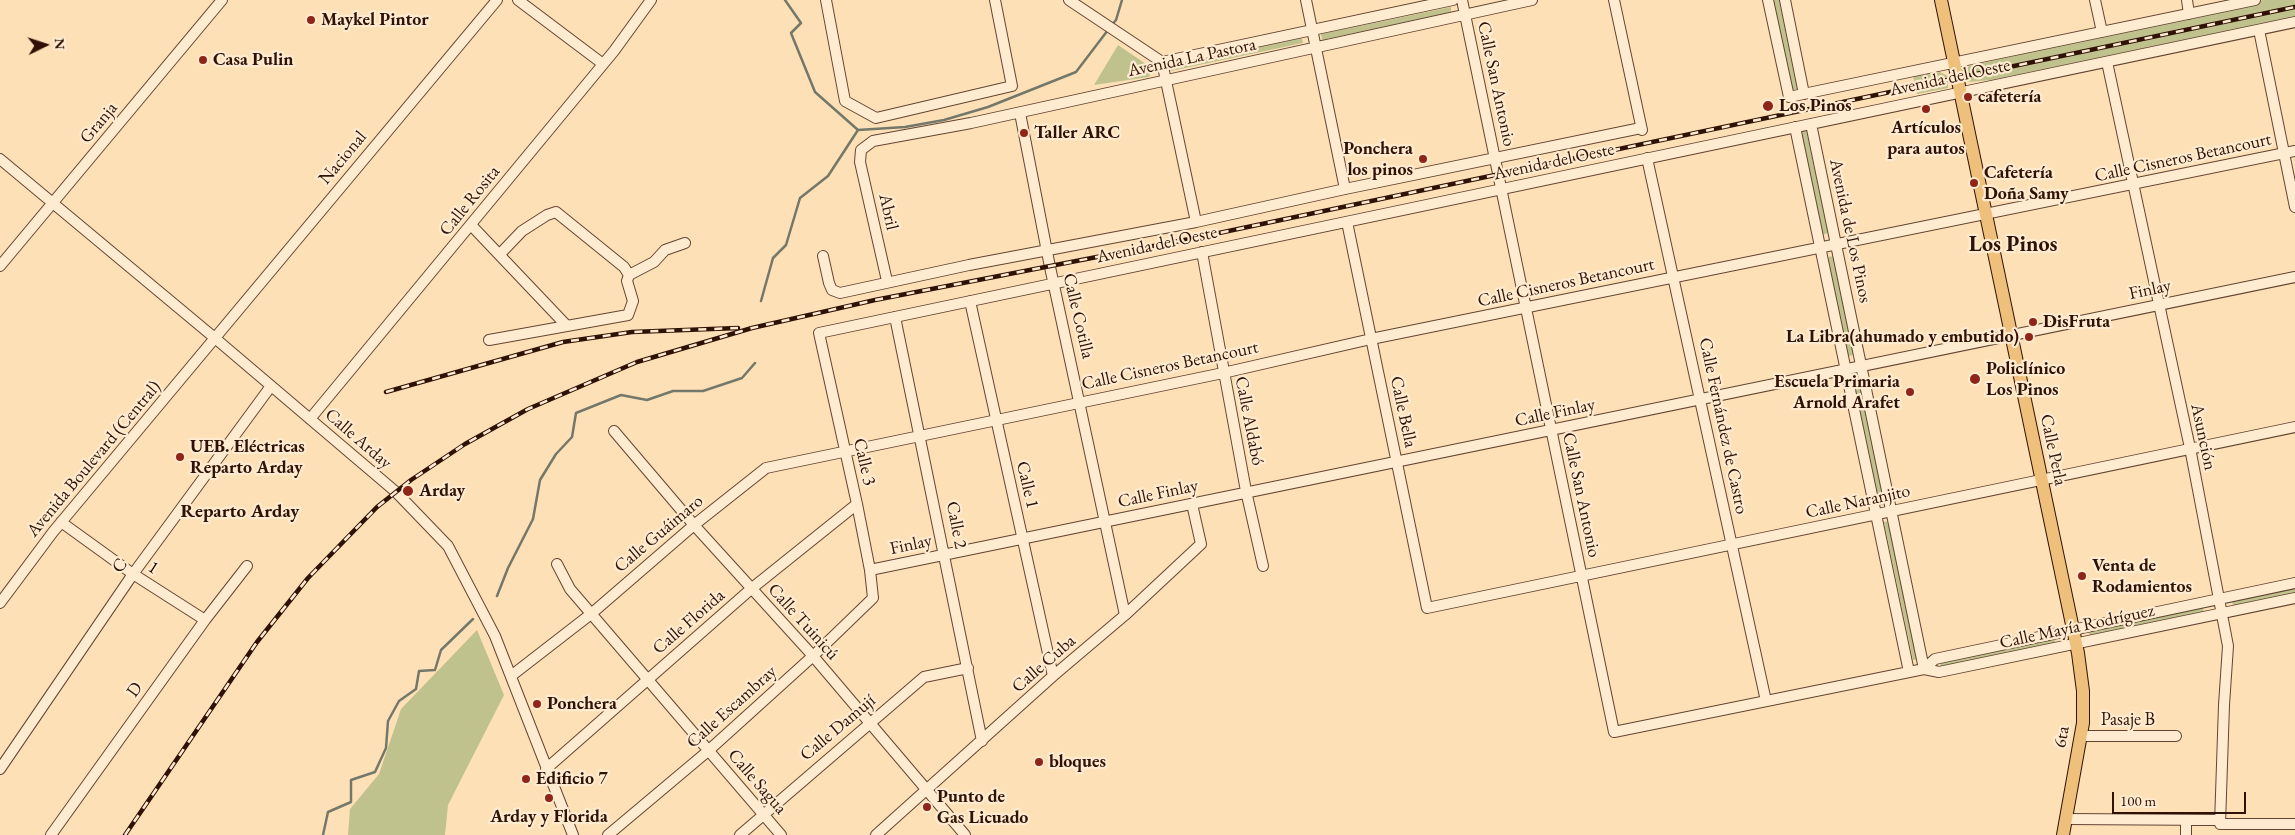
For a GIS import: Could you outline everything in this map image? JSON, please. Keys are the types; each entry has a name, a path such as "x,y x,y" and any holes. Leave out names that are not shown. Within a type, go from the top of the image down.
{"main road":[{"name":"Calle Perla","path":"1942,0 2041,480 2077,644"},
{"name":"6ta","path":"2063,835 2080,736 2083,691 2077,644"}],"street":[{"name":"Granja","path":"0,266 222,0"},
{"name":"Nacional","path":"216,339 350,174 497,0"},
{"path":"518,0 604,64"},
{"name":"Calle Rosita","path":"310,419 604,64 651,0"},
{"path":"826,0 845,101 876,118 1012,86 995,0"},
{"path":"1069,0 1162,62 1196,222"},
{"path":"1306,0 1345,188"},
{"name":"Avenida La Pastora","path":"1162,62 1452,0"},
{"name":"Calle San Antonio","path":"1462,0 1614,732"},
{"name":"Avenida La Pastora","path":"860,150 873,141 1020,112 1532,0"},
{"name":"Avenida del Oeste","path":"822,256 828,283 832,290 840,293 887,281 1196,222 1345,188 1641,129 1614,0"},
{"name":"Avenida del Oeste","path":"1768,0 1789,98 2255,0"},
{"path":"1785,0 1804,94"},
{"path":"2095,0 2102,32"},
{"path":"2187,0 2189,14"},
{"name":"Avenida del Oeste","path":"819,333 2295,22"},
{"path":"2259,30 2295,207"},
{"name":"Asunción","path":"2107,62 2190,448 2228,646 2220,822"},
{"name":"Calle Cotilla","path":"1020,112 1047,251 1125,615"},
{"name":"Avenida de Los Pinos","path":"1811,124 1924,669"},
{"name":"Avenida de Los Pinos","path":"1795,127 1909,672"},
{"name":"Abril","path":"860,150 860,162 887,281"},
{"name":"Calle Cisneros Betancourt","path":"845,451 1223,373 1371,339 1526,309 1673,277 1987,215 2295,151"},
{"name":"Calle Fernández de Castro","path":"1647,158 1766,701"},
{"name":"Calle Arday","path":"0,160 54,203 396,492 448,546 474,593 511,676 573,835"},
{"path":"500,254 522,231 547,215 556,212 624,267 629,275"},
{"name":"Calle Bella","path":"1347,222 1427,608"},
{"path":"471,225 566,326"},
{"path":"489,340 628,315 633,301 627,281 629,275 654,262 665,250 685,243"},
{"name":"Calle Aldabó","path":"1202,252 1246,492 1263,566"},
{"name":"Finlay","path":"2012,336 2295,277"},
{"name":"Calle 1","path":"970,301 1053,676"},
{"name":"Calle 2","path":"895,317 982,740"},
{"name":"Calle 3","path":"819,333 857,504 870,570 873,598"},
{"name":"Calle Finlay","path":"1105,521 2012,336"},
{"name":"Avenida Boulevard (Central)","path":"0,603 61,522 216,339"},
{"name":"C","path":"0,768 133,574 272,386"},
{"name":"Calle Naranjito","path":"1427,608 1732,546 2295,427"},
{"name":"Calle Tuinicú","path":"614,431 694,525 813,656 928,789 965,835"},
{"name":"Calle Guáimaro","path":"511,676 591,614 694,525 766,468 845,451"},
{"name":"Calle Florida","path":"546,769 751,589 857,504"},
{"name":"Calle Cuba","path":"876,835 1053,676 1125,615 1200,544 1192,504"},
{"name":"Finlay","path":"870,570 1105,521"},
{"name":"1","path":"61,522 133,574 205,620"},
{"name":"Calle Sagua","path":"557,564 570,589 646,680 782,835"},
{"name":"D","path":"51,835 205,620 247,566"},
{"name":"Calle Mayía Rodríguez","path":"1924,669 1936,659 2295,584"},
{"name":"Calle Escambray","path":"608,835 708,751 813,656 873,598"},
{"name":"Calle Mayía Rodríguez","path":"1614,732 1924,669 1939,672 2295,598"},
{"name":"Calle Damují","path":"740,835 869,722 924,677 968,668"},
{"name":"Pasaje B","path":"2080,736 2176,736"},
{"path":"2066,819 2186,820 2295,824"},
{"path":"2186,820 2186,835"}],"green space":[{"path":"1773,0 1779,0 1797,89 1791,90"},
{"path":"2263,0 2295,0 2295,17 1991,80 1968,82 1967,79 1966,69 1969,66"},
{"path":"1451,7 1451,12 1322,40 1321,34"},
{"path":"1302,38 1303,43 1171,71 1169,66"},
{"path":"1118,45 1146,64 1151,71 1149,77 1094,85"},
{"path":"1940,72 1948,76 1948,88 1917,94 1913,76"},
{"path":"1806,129 1828,233 1822,235 1801,130"},
{"path":"1834,256 1854,355 1848,356 1828,257"},
{"path":"1859,376 1886,504 1880,505 1853,377"},
{"path":"1889,521 1919,659 1913,660 1884,522"},
{"path":"2295,587 2295,595 2233,608 2232,599"},
{"path":"2203,607 2204,615 2090,638 2088,630"},
{"path":"477,630 504,695 448,805 445,835 348,835 350,809 379,774 401,709"},
{"path":"2054,637 2056,645 1941,669 1940,660"}],"waterway":[{"path":"785,0 801,23 791,33 815,92 858,130 905,127 944,120 988,107 1076,72 1108,30"},
{"path":"1111,26 1116,20 1122,0"},
{"path":"761,301 773,258 786,245 800,198 828,176 858,130"},
{"path":"497,596 508,568 533,519 540,480 556,454 572,437 576,413 621,395 647,400 673,391 703,391 742,378 755,363"},
{"path":"323,835 328,812 351,802 351,780 375,772 386,748 388,721 399,701 416,689 419,671 435,670 441,650 473,619"}],"railway":[{"path":"125,835 257,642 308,578 377,507 411,480 465,444 528,409 637,362 752,328 875,300 1200,237 2295,7"},
{"path":"386,392 563,342 632,332 738,328"}],"place":[{"name":"Maykel Pintor","path":"311,20"},
{"name":"Casa Pulin","path":"203,60"},
{"name":"cafetería","path":"1968,97"},
{"name":"Los Pinos","path":"1768,106"},
{"name":"Artículos para autos","path":"1926,109"},
{"name":"Taller ARC","path":"1024,133"},
{"name":"Ponchera los pinos","path":"1423,159"},
{"name":"Cafetería Doña Samy","path":"1974,183"},
{"name":"DisFruta","path":"2033,322"},
{"name":"La Libra(ahumado y embutido)","path":"2029,337"},
{"name":"Policlínico Los Pinos","path":"1975,379"},
{"name":"Escuela Primaria Arnold Arafet","path":"1910,392"},
{"name":"UEB. Eléctricas Reparto Arday","path":"180,457"},
{"name":"Arday","path":"408,491"},
{"name":"Venta de Rodamientos","path":"2082,576"},
{"name":"Ponchera","path":"537,704"},
{"name":"bloques","path":"1039,762"},
{"name":"Edificio 7","path":"526,779"},
{"name":"Arday y Florida","path":"549,798"},
{"name":"Punto de Gas Licuado","path":"927,807"}],"district":[{"name":"Los Pinos","path":"2013,245"},
{"name":"Reparto Arday","path":"240,512"}]}
